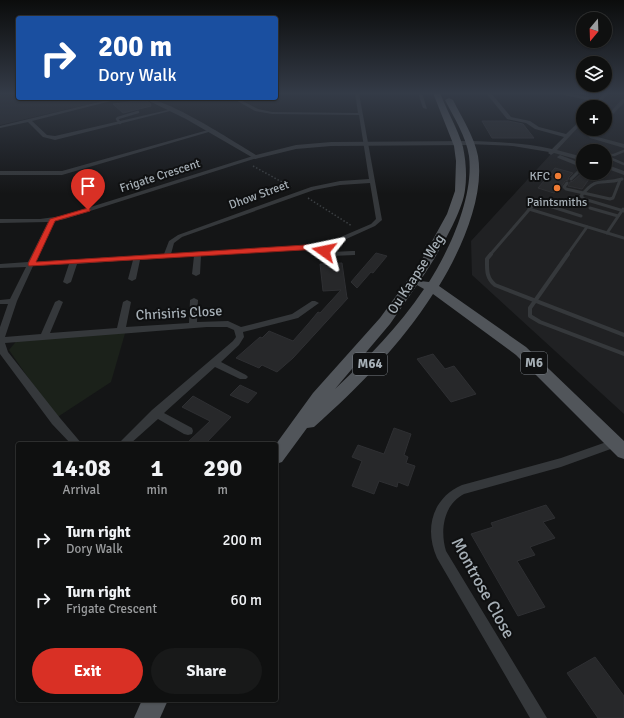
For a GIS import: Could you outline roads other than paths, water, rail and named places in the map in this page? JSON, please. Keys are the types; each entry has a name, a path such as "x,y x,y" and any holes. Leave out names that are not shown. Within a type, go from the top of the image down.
{"main road":[{"name":"Ou Kaapse Weg","path":"278,455 298,430 319,397 385,321 414,280 441,236 452,214 460,191 461,161 458,144 450,127"},
{"name":"Ou Kaapse Weg","path":"298,430 332,402 380,354 402,328 444,268 467,218 473,196 474,163 470,145 461,127"},
{"name":"M6","path":"414,280 432,287 479,319 521,351 619,445"},
{"path":"147,718 154,702"}],"street":[{"path":"36,127 45,136 55,138 105,127"},
{"path":"202,127 254,157 284,149 311,145 369,143 391,145 458,144 519,148 553,152 576,157"},
{"path":"0,266 322,246 373,225 379,220 369,143 364,127"},
{"path":"535,127 567,136"},
{"path":"553,152 576,127"},
{"path":"0,173 62,173 210,131"},
{"path":"591,136 593,138 624,146"},
{"path":"553,152 576,163"},
{"name":"Frigate Crescent","path":"0,221 30,222 52,220 254,157"},
{"path":"612,167 624,170"},
{"path":"612,170 622,178"},
{"path":"612,175 622,178"},
{"name":"Dhow Street","path":"167,256 169,245 174,239 299,192 329,184 373,181"},
{"path":"52,220 13,301 0,340 4,353 56,421 75,442"},
{"path":"322,246 324,251 329,254 352,253"},
{"path":"196,274 198,254"},
{"path":"132,279 138,258"},
{"path":"68,282 74,262"},
{"path":"193,325 194,300"},
{"path":"0,302 13,301"},
{"path":"45,335 59,302"},
{"path":"121,330 127,302"},
{"path":"240,330 285,320 295,316 315,303"},
{"name":"Chrisiris Close","path":"0,340 45,335 193,325 228,324 234,325 240,330 240,337 236,343 125,442"},
{"path":"213,362 243,376"},
{"path":"156,413 188,431"},
{"name":"Montrose Close","path":"539,718 441,554 437,544 437,528 440,515 454,494 466,488 619,445"}],"lane":[{"path":"612,155 624,151"},
{"path":"612,159 624,164"},
{"path":"571,179 576,174"},
{"path":"607,233 623,210 584,199 581,196 593,182 622,178"},
{"path":"567,183 564,187 566,189 612,198 622,178"},
{"path":"581,216 539,203 534,204 487,259 487,277 495,286 624,335"},
{"path":"590,208 618,216"},
{"path":"530,209 624,238"},
{"path":"587,227 535,301 529,311 530,316 534,319 624,354"}],"place":[{"name":"KFC","path":"558,176"},
{"name":"Paintsmiths","path":"557,188"}]}
